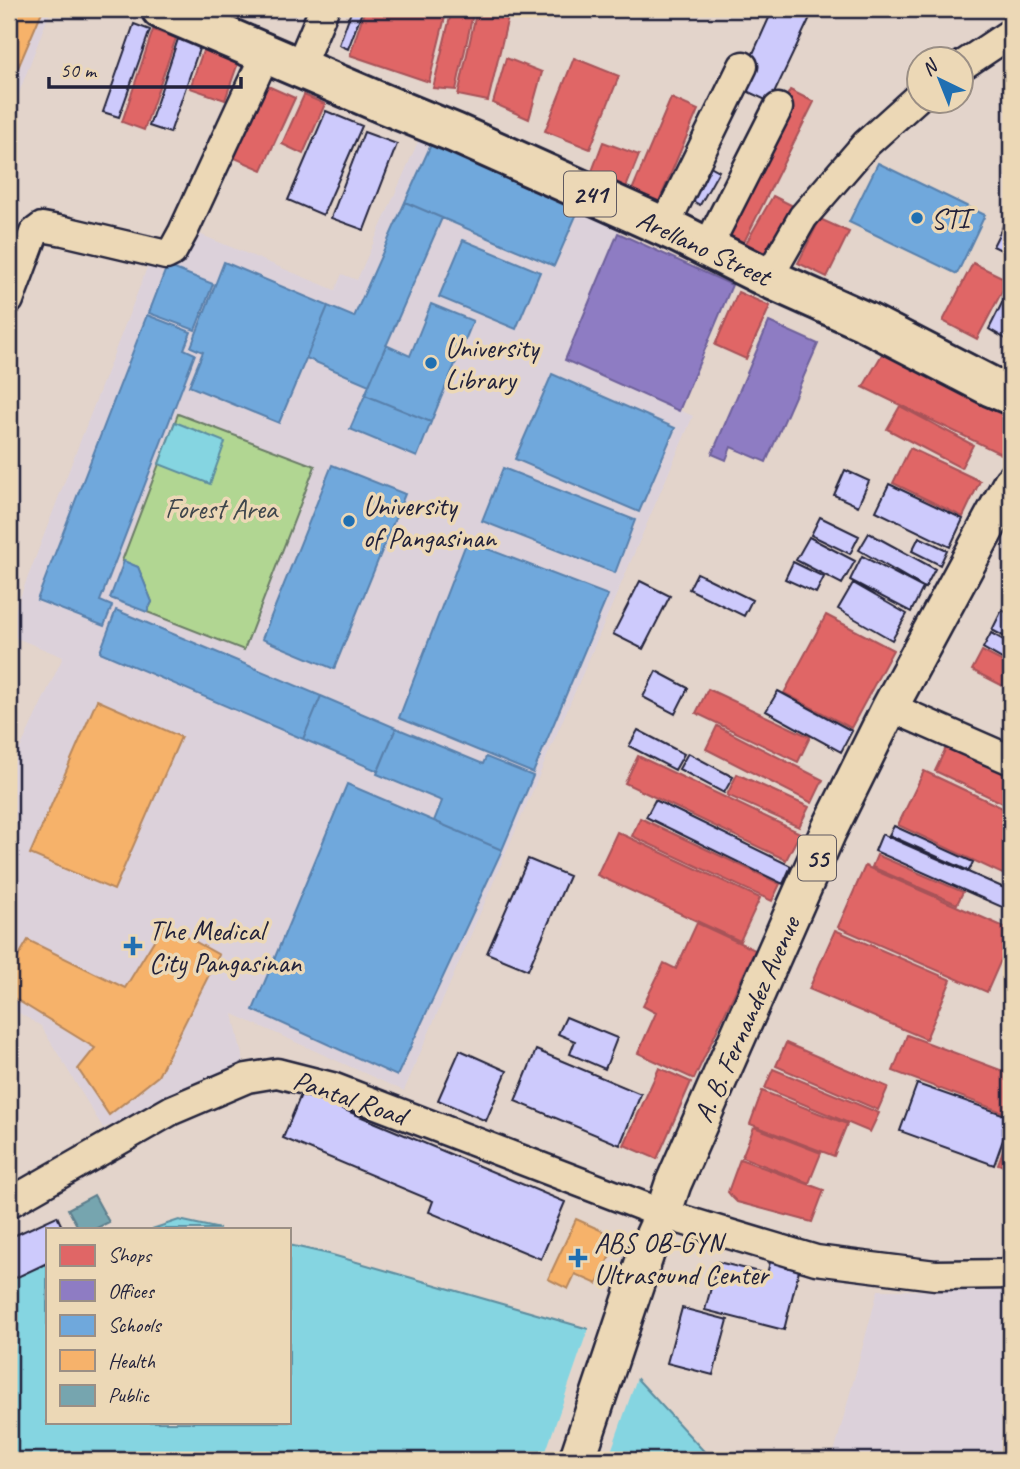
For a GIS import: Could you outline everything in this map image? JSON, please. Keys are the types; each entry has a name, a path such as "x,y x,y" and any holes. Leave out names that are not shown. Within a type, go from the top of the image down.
{"highway":[{"name":"Arellano Street","path":"161,9 455,133 660,226 864,321 1011,395"}],"main road":[{"name":"A. B. Fernandez Avenue","path":"577,1460 673,1184 828,832 890,707 1011,483"}],"street":[{"path":"9,300 34,233 42,227 166,255 172,252 282,60 324,9"},
{"path":"974,58 1011,33"},
{"path":"660,226 743,66"},
{"path":"707,248 778,108"},
{"path":"768,278 803,217 866,144 904,110"},
{"path":"660,226 701,119"},
{"path":"890,707 1011,760"},
{"name":"Pantal Road","path":"9,1203 172,1110 247,1078 277,1073 332,1087 656,1230 816,1260 935,1275 1011,1275"}],"shaded area":[{"path":"9,9 51,9 9,119"},
{"name":"University of Pangasinan","path":"424,128 625,217 565,360 693,416 404,1091 233,1014 247,1078 103,1128 41,1026 9,1007 9,772 63,657 9,635 9,626 153,252 192,231 335,290 342,274 357,280"},
{"path":"878,1290 1011,1291 1011,1460 832,1460"}],"green space":[{"name":"Forest Area","path":"178,414 315,466 244,650 147,612 152,602 138,567 122,561"}],"water":[{"path":"175,422 225,442 210,484 159,464"},
{"path":"179,1220 215,1228 155,1228"},
{"path":"290,1245 592,1330 712,1460 9,1460 9,1280 46,1264 46,1424 290,1424"}],"pier":[{"path":"589,1326 595,1328 638,1375 608,1460 543,1460"}],"building: Shops":[{"path":"365,9 447,9 429,82 350,55"},
{"path":"452,9 474,9 456,90 433,88"},
{"path":"477,9 510,9 488,101 458,95"},
{"path":"153,30 176,38 144,130 122,122"},
{"path":"204,48 239,60 225,100 190,88"},
{"path":"506,58 542,72 529,119 493,103"},
{"path":"574,58 619,76 590,149 545,131"},
{"path":"261,83 295,98 262,170 228,155"},
{"path":"790,90 814,102 743,244 719,232"},
{"path":"304,95 325,104 303,154 282,144"},
{"path":"671,98 698,110 657,206 630,195"},
{"path":"603,142 639,155 623,195 588,182"},
{"path":"773,196 797,208 771,257 746,243"},
{"path":"820,219 849,232 827,277 798,263"},
{"path":"973,263 1008,280 977,339 943,321"},
{"path":"738,292 770,306 746,359 715,345"},
{"path":"888,344 1002,409 1009,419 1010,430 1001,454 863,387"},
{"path":"900,406 973,445 961,468 887,429"},
{"path":"910,448 980,481 963,517 893,483"},
{"path":"826,615 893,650 851,728 784,693"},
{"path":"982,651 1011,666 1011,690 972,670"},
{"path":"708,689 810,737 798,762 696,713"},
{"path":"717,726 823,780 812,803 706,749"},
{"path":"952,735 1011,763 1011,807 935,771"},
{"path":"638,756 800,833 786,860 625,783"},
{"path":"924,771 1011,812 1011,878 898,825"},
{"path":"737,774 809,807 799,827 727,795"},
{"path":"640,818 780,884 772,901 632,836"},
{"path":"617,832 760,898 740,941 597,875"},
{"path":"877,855 963,892 957,904 872,867"},
{"path":"865,866 1011,930 1011,937 987,992 838,927"},
{"path":"697,923 755,950 694,1079 638,1053 656,1013 643,1006 664,963 676,969"},
{"path":"835,930 951,980 926,1039 809,989"},
{"path":"907,1035 1011,1074 1010,1115 893,1071"},
{"path":"786,1043 888,1087 878,1110 776,1066"},
{"path":"659,1068 691,1082 657,1159 624,1145"},
{"path":"773,1069 879,1113 870,1132 765,1088"},
{"path":"762,1091 847,1124 834,1156 750,1124"},
{"path":"754,1127 821,1153 809,1183 742,1157"},
{"path":"1011,1128 1011,1169 998,1164"},
{"path":"740,1159 824,1190 812,1222 737,1202 728,1192"}],"building: Offices":[{"path":"618,233 732,285 679,411 565,360"},
{"path":"769,322 818,344 766,462 731,447 726,460 712,454"}],"building: Schools":[{"path":"434,138 582,202 554,266 405,202"},
{"name":"STI","path":"878,163 985,215 957,274 849,222"},
{"path":"405,202 442,218 369,385 306,358 328,306 354,317"},
{"path":"463,240 540,272 516,329 439,297"},
{"path":"224,262 328,306 279,423 189,386 203,352 191,347"},
{"path":"167,266 213,284 195,330 149,313"},
{"path":"431,304 473,321 431,422 365,395 386,345 410,356"},
{"path":"147,315 191,332 184,349 195,354 100,601 112,606 104,626 37,600"},
{"path":"552,374 675,428 639,512 515,459"},
{"path":"365,395 431,422 417,457 350,429"},
{"path":"332,465 405,494 334,669 262,639"},
{"path":"503,468 635,520 615,573 482,521"},
{"path":"467,541 608,595 533,773 399,718"},
{"path":"124,561 138,567 152,602 147,612 110,598"},
{"path":"116,610 321,696 303,739 100,652"},
{"path":"321,696 396,728 378,771 303,739"},
{"path":"396,728 483,764 486,757 533,776 502,850 434,821 442,801 377,774"},
{"path":"347,784 502,850 397,1076 253,1010"}],"building: Health":[{"path":"9,9 43,9 9,89"},
{"path":"97,700 181,737 114,890 30,854"},
{"path":"164,924 219,955 158,1076 109,1115 78,1069 95,1048 9,995 9,972 28,940 125,988"},
{"path":"576,1219 618,1238 597,1284 575,1274 568,1289 548,1279"}],"building: Public":[{"path":"94,1195 109,1222 97,1228 78,1228 68,1209"}],"building: Other":[{"path":"352,9 363,9 348,49 339,45"},
{"path":"773,9 814,9 770,102 738,87"},
{"path":"134,24 150,30 119,117 103,112"},
{"path":"178,39 200,46 170,133 149,126"},
{"path":"326,111 362,126 323,215 288,200"},
{"path":"364,132 397,144 364,230 331,218"},
{"path":"703,162 719,171 700,205 684,196"},
{"path":"1011,210 1011,255 993,246"},
{"path":"1011,285 1011,342 989,329"},
{"path":"845,470 869,481 858,506 834,495"},
{"path":"889,484 963,519 950,547 876,511"},
{"path":"820,517 859,536 850,554 811,535"},
{"path":"869,533 935,569 925,588 859,550"},
{"path":"809,537 855,561 842,584 796,560"},
{"path":"919,537 947,550 940,565 912,551"},
{"path":"862,556 923,588 911,612 850,580"},
{"path":"793,562 824,577 816,593 785,579"},
{"path":"697,573 752,600 744,616 689,589"},
{"path":"640,581 670,596 643,649 613,634"},
{"path":"853,583 907,614 892,640 838,609"},
{"path":"1002,610 1011,615 1011,640 992,630"},
{"path":"991,633 1011,644 1011,664 983,648"},
{"path":"656,671 688,688 675,714 643,697"},
{"path":"778,691 852,731 841,752 766,711"},
{"path":"638,730 684,754 675,770 629,746"},
{"path":"688,753 733,777 724,793 679,769"},
{"path":"655,800 791,866 783,884 646,817"},
{"path":"894,826 973,862 969,871 889,835"},
{"path":"882,834 1011,891 1011,911 875,851"},
{"path":"528,859 569,876 528,970 487,953"},
{"path":"566,1017 617,1038 605,1069 570,1054 575,1041 558,1034"},
{"path":"460,1050 507,1071 486,1121 438,1100"},
{"path":"536,1050 641,1094 620,1145 515,1101"},
{"path":"917,1084 1011,1117 994,1165 900,1131"},
{"path":"302,1092 565,1202 541,1259 429,1212 433,1201 283,1138"},
{"path":"57,1216 63,1228 46,1228 46,1263 9,1281 9,1238"},
{"path":"771,1258 800,1266 784,1330 705,1310 718,1262 767,1274"},
{"path":"682,1308 728,1320 713,1375 667,1363"}],"place":[{"name":"STI","path":"917,218"},
{"name":"University Library","path":"431,363"},
{"name":"University of Pangasinan","path":"349,521"},
{"name":"The Medical City Pangasinan","path":"133,946"},
{"name":"ABS OB-GYN Ultrasound Center","path":"578,1258"}]}
